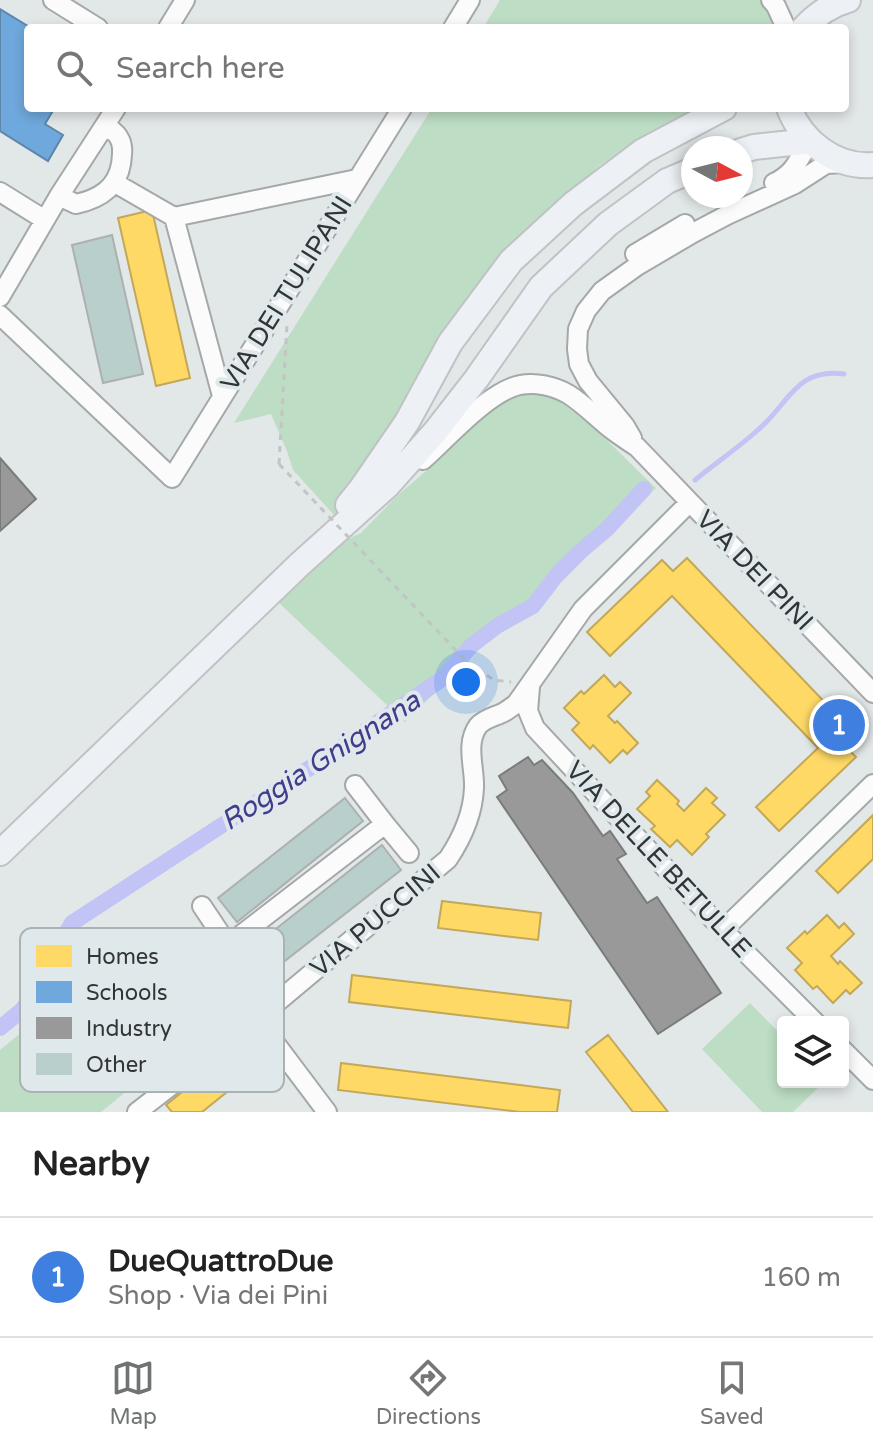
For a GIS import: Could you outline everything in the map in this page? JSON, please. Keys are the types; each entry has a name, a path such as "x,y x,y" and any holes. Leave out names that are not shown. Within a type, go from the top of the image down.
{"main road":[{"path":"808,24 815,16 843,1"},
{"path":"300,564 361,489 407,422 450,343 511,261 573,204 643,151 716,112"},
{"path":"791,112 800,130 829,155 848,163 873,165"},
{"path":"753,147 810,141"},
{"path":"0,853 300,564 388,485 469,389 541,287 608,224 667,181 681,175"}],"street":[{"path":"53,0 92,24"},
{"path":"170,24 185,0"},
{"path":"455,24 470,0"},
{"path":"771,0 784,24"},
{"path":"809,0 843,1"},
{"path":"0,297 59,196 113,112"},
{"name":"VIA DEI TULIPANI","path":"0,315 172,478 399,112"},
{"path":"59,196 76,204 93,201 115,183 123,151 119,136 105,125"},
{"path":"582,403 570,364 569,341 578,307 588,291 603,275 659,238 786,177 795,168 810,141"},
{"name":"VIA DEI PINI","path":"637,447 579,364 578,329 586,311 602,291 693,233 795,184 826,164 848,163"},
{"path":"115,183 174,217 357,179"},
{"path":"0,192 45,220"},
{"path":"174,217 222,396"},
{"name":"VIA DEI PINI","path":"388,485 423,460 486,403 519,385 550,386 582,403 637,447 873,693"},
{"path":"530,684 583,609 689,503"},
{"name":"VIA DELLE BETULLE","path":"530,684 528,711 535,728 723,930 809,1016"},
{"name":"VIA PUCCINI","path":"284,996 448,859 469,820 474,788 471,760 473,738 479,724 516,704 530,684"},
{"path":"723,930 873,784"},
{"path":"355,785 409,853"},
{"path":"250,928 385,824"},
{"path":"202,906 217,928"},
{"path":"284,1045 327,1112"},
{"path":"849,1056 873,1080"},
{"name":"VIA PUCCINI","path":"137,1112 162,1092"}],"path":[{"path":"272,316 288,325 279,464 467,662 494,680 530,684"}],"green space":[{"path":"500,0 761,0 770,8 776,24 485,24"},
{"path":"429,112 706,112 678,125 652,132 625,147 599,166 544,218 335,516 293,470 271,414 234,423"},
{"path":"518,394 544,394 556,399 602,435 656,488 583,554 531,612 502,627 405,722 278,602 338,544 361,533 477,419 501,401"},
{"path":"750,1003 777,1031 777,1088 818,1088 793,1112 762,1112 702,1049"},
{"path":"20,1034 20,1092 126,1092 101,1112 0,1112 0,1050"}],"building: Homes":[{"path":"152,210 190,378 156,386 118,218"},
{"path":"687,558 856,735 845,746 856,757 779,831 756,807 818,748 672,596 610,656 587,632 662,560 673,571"},
{"path":"604,675 615,687 620,682 631,693 608,716 638,743 627,754 623,750 610,763 593,745 590,749 572,730 579,723 564,708"},
{"path":"657,780 679,801 677,804 684,811 706,788 717,798 712,803 725,815 706,834 709,837 692,855 677,840 670,847 651,829 655,826 637,809 650,796 646,792"},
{"path":"873,815 873,859 838,893 816,871"},
{"path":"442,901 541,913 538,940 438,928"},
{"path":"827,915 839,928 844,923 854,934 831,956 862,983 850,994 846,990 833,1003 817,986 813,989 795,970 802,963 787,948"},
{"path":"352,975 571,1001 568,1028 349,1002"},
{"path":"608,1035 668,1112 633,1112 586,1052"},
{"path":"341,1063 560,1090 557,1112 520,1112 338,1090"},
{"path":"182,1092 227,1092 202,1112 172,1112 166,1105"}],"building: Schools":[{"path":"0,9 24,24 24,112 52,112 45,124 63,135 48,161 0,131"}],"building: Industry":[{"path":"0,458 36,499 0,531"},
{"path":"528,757 534,765 542,760 573,793 603,836 610,831 626,854 617,859 647,903 657,897 721,993 658,1034 497,797 507,790 499,776"}],"building: Other":[{"path":"112,235 143,374 103,383 72,245"},
{"path":"345,798 363,821 237,922 218,898"},
{"path":"382,845 401,870 284,962 284,928 277,928"}],"waterway":[{"path":"695,480 759,429 804,381 828,373 844,374"},
{"name":"Roggia Gnignana","path":"69,928 72,923 442,679 471,646 497,626 533,606 556,576 607,529 644,489"},
{"name":"Roggia Gnignana","path":"0,1028 20,1012"}],"place":[{"name":"DueQuattroDue","path":"839,725"}]}
